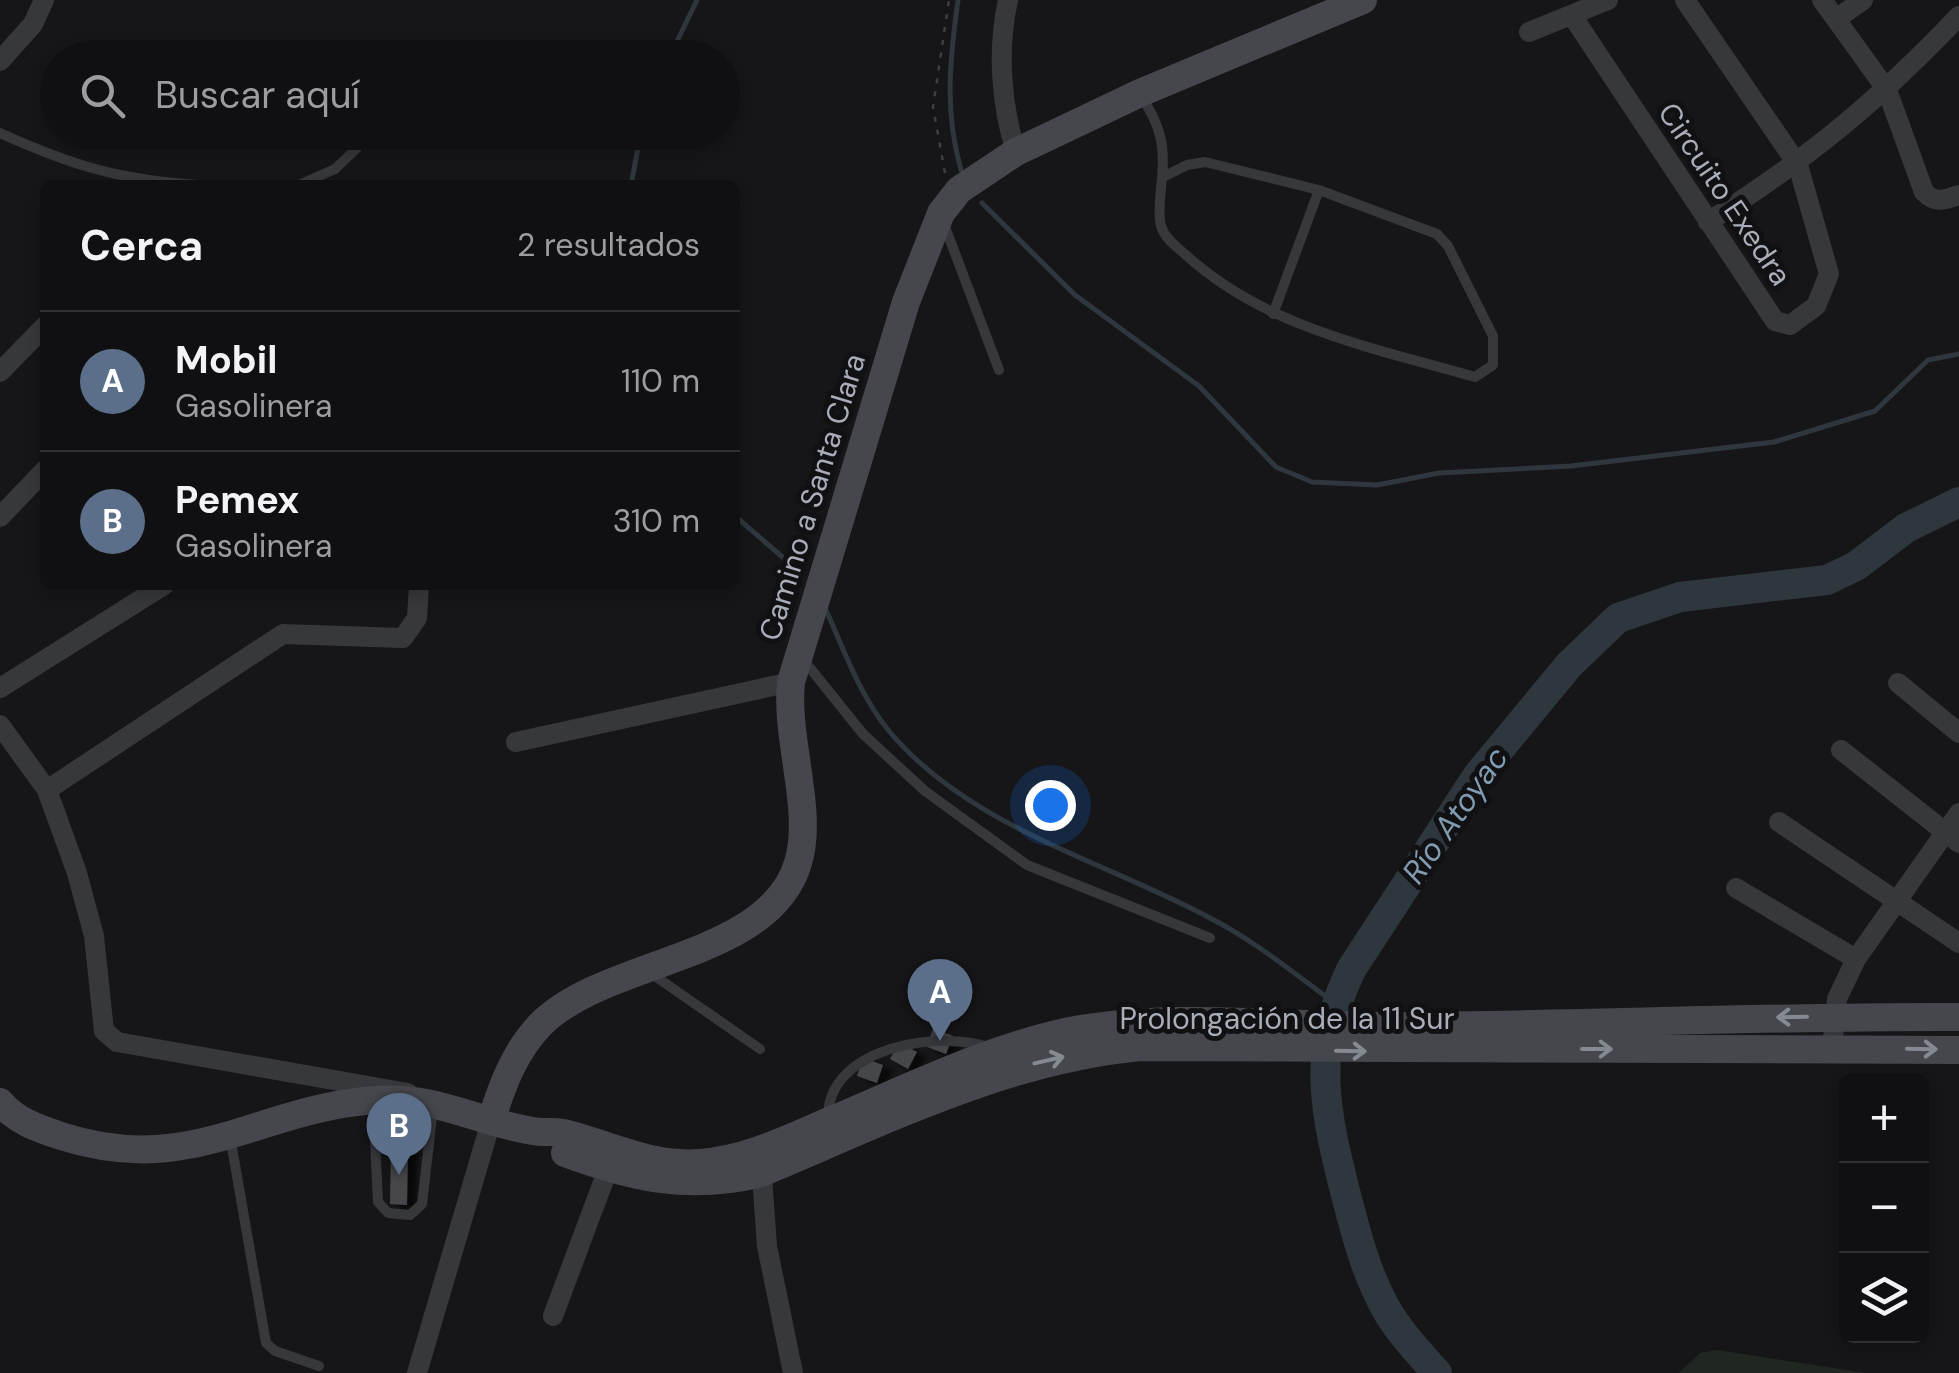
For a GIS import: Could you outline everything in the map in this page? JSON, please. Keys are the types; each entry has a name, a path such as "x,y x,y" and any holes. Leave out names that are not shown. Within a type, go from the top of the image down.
{"main road":[{"name":"Camino a Santa Clara","path":"492,1118 519,1051 542,1024 576,996 733,933 781,900 792,879 800,860 802,820 790,740 790,682 906,302 947,206 977,175 1016,152 1140,93 1363,0"},
{"name":"Prolongación de la 11 Sur","path":"1499,1037 1833,1016 1959,1017"},
{"name":"Prolongación de la 11 Sur","path":"531,1131 555,1150 608,1169 689,1184 761,1162 1002,1052 1086,1041 1140,1047 1252,1036 1499,1037 1959,1050"},
{"name":"Prolongación de la 11 Sur","path":"830,1132 963,1088 1086,1041"},
{"name":"Prolongación de la 11 Sur","path":"0,1102 35,1128 88,1145 154,1152 191,1148 314,1111 373,1100 433,1101 531,1131 560,1132 663,1162 761,1162"}],"street":[{"path":"0,62 33,24 44,0"},
{"path":"1016,152 1006,119 1007,5 1028,0"},
{"path":"1529,32 1608,0"},
{"name":"Circuito Exedra","path":"1573,17 1774,321 1790,326 1816,306 1829,274 1798,165 1685,0"},
{"path":"1822,0 1886,90 1924,192 1932,200 1942,201 1959,195"},
{"path":"1836,19 1863,0"},
{"path":"1708,222 1798,165 1886,90 1959,16"},
{"path":"0,372 40,331"},
{"path":"0,517 40,475"},
{"path":"0,688 156,590"},
{"path":"47,790 283,634 301,632 393,641 403,638 417,618 419,590"},
{"path":"516,742 790,682"},
{"path":"1898,683 1959,733"},
{"path":"0,725 47,790 94,936 104,1031 116,1042 386,1086 433,1101"},
{"path":"1841,750 1952,838"},
{"path":"1832,1048 1833,1016 1856,959 1952,838 1959,813"},
{"path":"1779,822 1896,905 1959,943"},
{"path":"1736,888 1856,959"},
{"path":"314,1111 321,1077"},
{"path":"417,1373 492,1118"},
{"path":"761,1162 768,1246 793,1373"},
{"path":"552,1316 608,1169"}],"lane":[{"path":"1140,93 1164,137 1159,209 1167,238 1210,278 1273,314 1310,329 1475,377 1493,366 1493,336 1448,246 1425,226 1320,190 1205,162 1187,165 1162,177"},
{"path":"0,133 64,162 128,180"},
{"path":"311,180 336,169 354,150"},
{"path":"1273,314 1320,190"},
{"path":"947,206 999,370"},
{"path":"798,653 863,734 926,791 1027,865 1210,938"},
{"path":"644,969 760,1049"},
{"path":"830,1132 830,1095 857,1068 890,1049 938,1038 970,1041 1002,1052"},
{"path":"373,1100 378,1202 388,1213 410,1215 422,1204 433,1101"},
{"path":"230,1135 266,1344 275,1352 318,1366"}],"path":[{"path":"947,206 933,106 949,0"}],"shaded area":[{"path":"1717,1350 1866,1373 1679,1373 1700,1353"}],"building":[{"path":"933,1028 953,1036 946,1054 927,1047"},
{"path":"899,1042 917,1052 908,1069 890,1059"},
{"path":"863,1058 883,1065 877,1083 857,1076"},
{"path":"391,1144 408,1145 407,1205 390,1204"}],"waterway":[{"path":"678,40 697,0"},
{"path":"958,0 950,106 961,170"},
{"path":"632,180 638,150"},
{"path":"982,203 1075,295 1199,386 1276,467 1312,482 1377,485 1439,473 1571,466 1774,442 1875,411 1928,360 1959,354"},
{"name":"Río Atoyac","path":"1437,1373 1396,1325 1372,1281 1354,1227 1333,1138 1326,1056 1330,1028 1352,968 1478,775 1569,665 1618,618 1680,597 1827,580 1856,566 1906,528 1959,502"},
{"path":"740,520 794,567"},
{"path":"826,610 869,703 889,731 921,764 958,793 1040,839 1227,927 1336,1004"}],"place":[{"name":"Mobil","path":"940,1041"},
{"name":"Pemex","path":"399,1175"}]}
